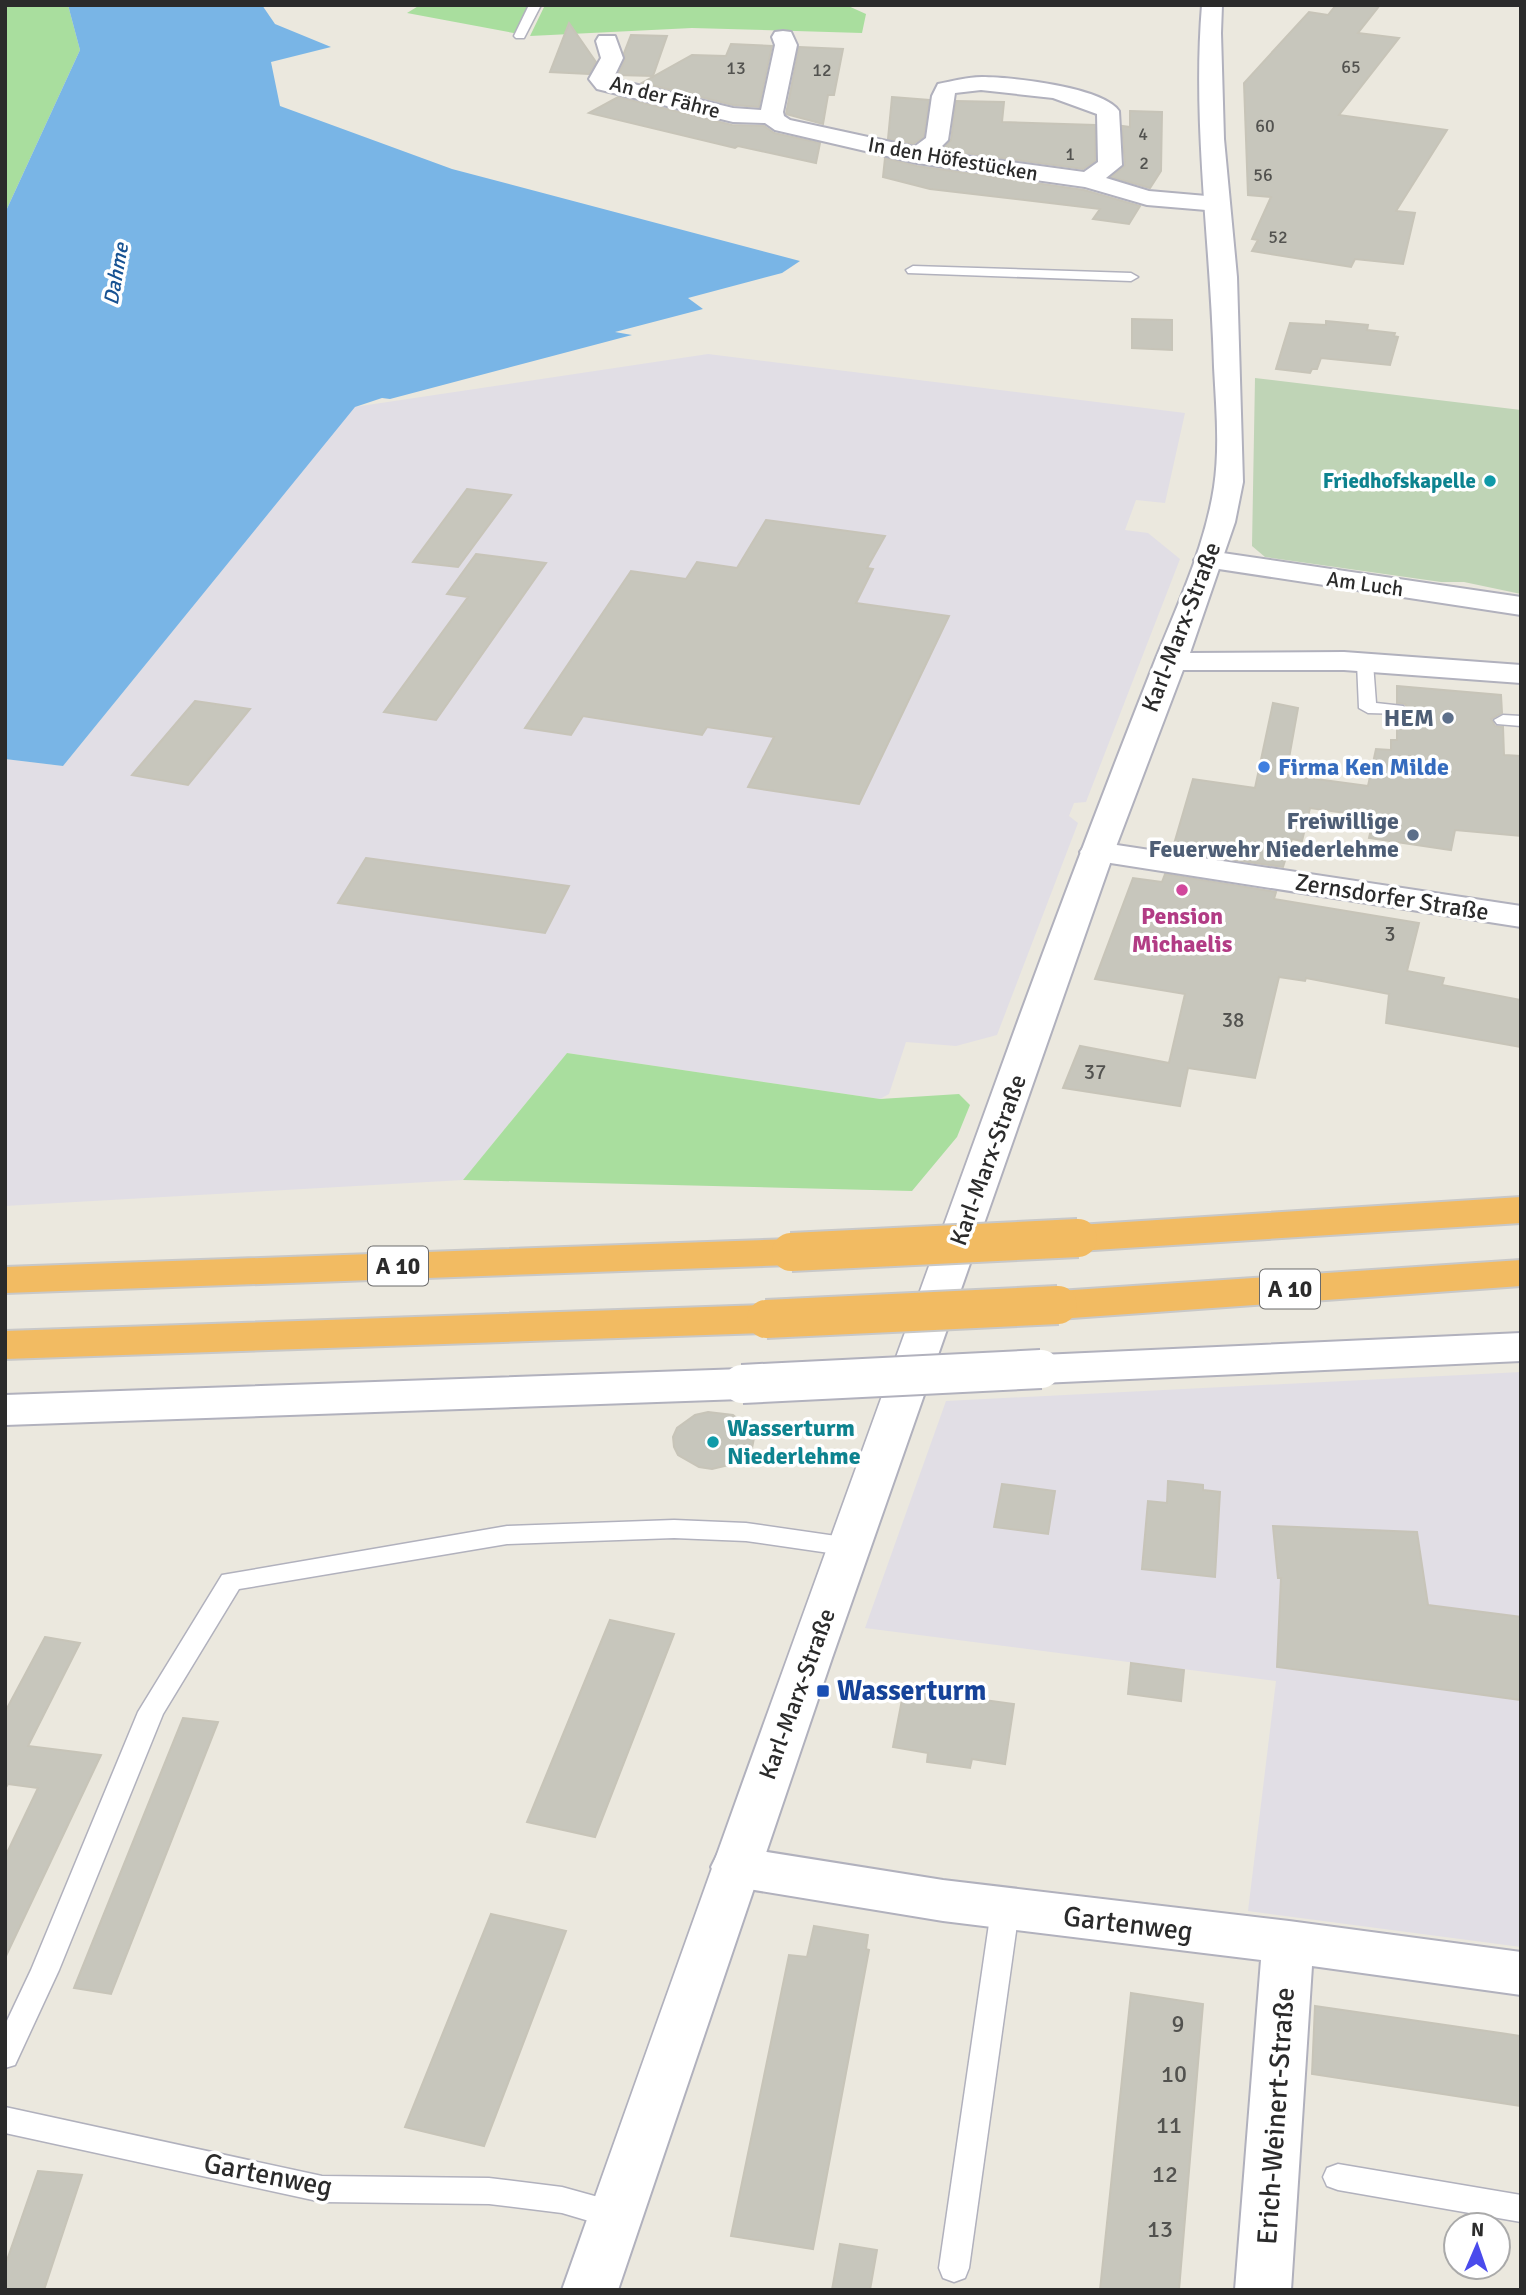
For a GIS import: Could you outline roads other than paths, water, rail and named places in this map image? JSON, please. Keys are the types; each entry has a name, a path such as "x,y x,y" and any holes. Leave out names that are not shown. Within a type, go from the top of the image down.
{"highway":[{"name":"A 10","path":"5,1280 792,1252 1078,1238 1521,1210"},
{"name":"A 10","path":"5,1345 766,1319 1058,1305 1521,1273"}],"street":[{"name":"Karl-Marx-Straße","path":"590,2290 736,1867 1097,852 1209,560 1221,522 1228,482 1227,334 1211,77 1212,5"},
{"path":"772,117 786,45 783,37"},
{"name":"An der Fähre","path":"607,41 612,58 600,79 606,84 733,116 772,117"},
{"path":"917,156 937,140 946,89 973,82 1009,84 1086,102 1108,111 1110,165 1088,180"},
{"name":"In den Höfestücken","path":"772,117 783,125 917,156 1088,180 1147,198 1218,204"},
{"name":"Am Luch","path":"1209,560 1521,606"},
{"path":"1176,647 1196,663 1355,662 1521,674"},
{"name":"Zernsdorfer Straße","path":"1097,852 1521,917"},
{"path":"5,1410 742,1384 1521,1347"},
{"name":"Gartenweg","path":"736,1867 783,1877 1004,1910 1288,1942 1521,1974"},
{"name":"Erich-Weinert-Straße","path":"1263,2290 1288,1942"}],"lane":[{"path":"520,36 535,5"},
{"path":"913,270 1131,278"},
{"path":"1355,662 1368,708 1397,710"},
{"path":"5,2056 50,1958 151,1712 231,1581 507,1535 674,1529 734,1531 850,1547"},
{"path":"954,2268 1004,1910"},
{"name":"Gartenweg","path":"5,2120 322,2189 489,2191 562,2200 616,2215"},
{"path":"1338,2177 1521,2209"}],"water":[{"name":"Dahme","path":"68,5 262,5 275,24 331,47 271,62 280,106 452,169 800,261 782,273 688,298 703,309 615,332 632,335 355,407 63,766 5,759 5,213 80,50"}],"place":[{"name":"Friedhofskapelle","path":"1490,481"},
{"name":"HEM","path":"1448,718"},
{"name":"Firma Ken Milde","path":"1264,767"},
{"name":"Freiwillige Feuerwehr Niederlehme","path":"1413,835"},
{"name":"Pension Michaelis","path":"1182,890"},
{"name":"Wasserturm Niederlehme","path":"713,1442"},
{"name":"Wasserturm","path":"823,1691"}]}
